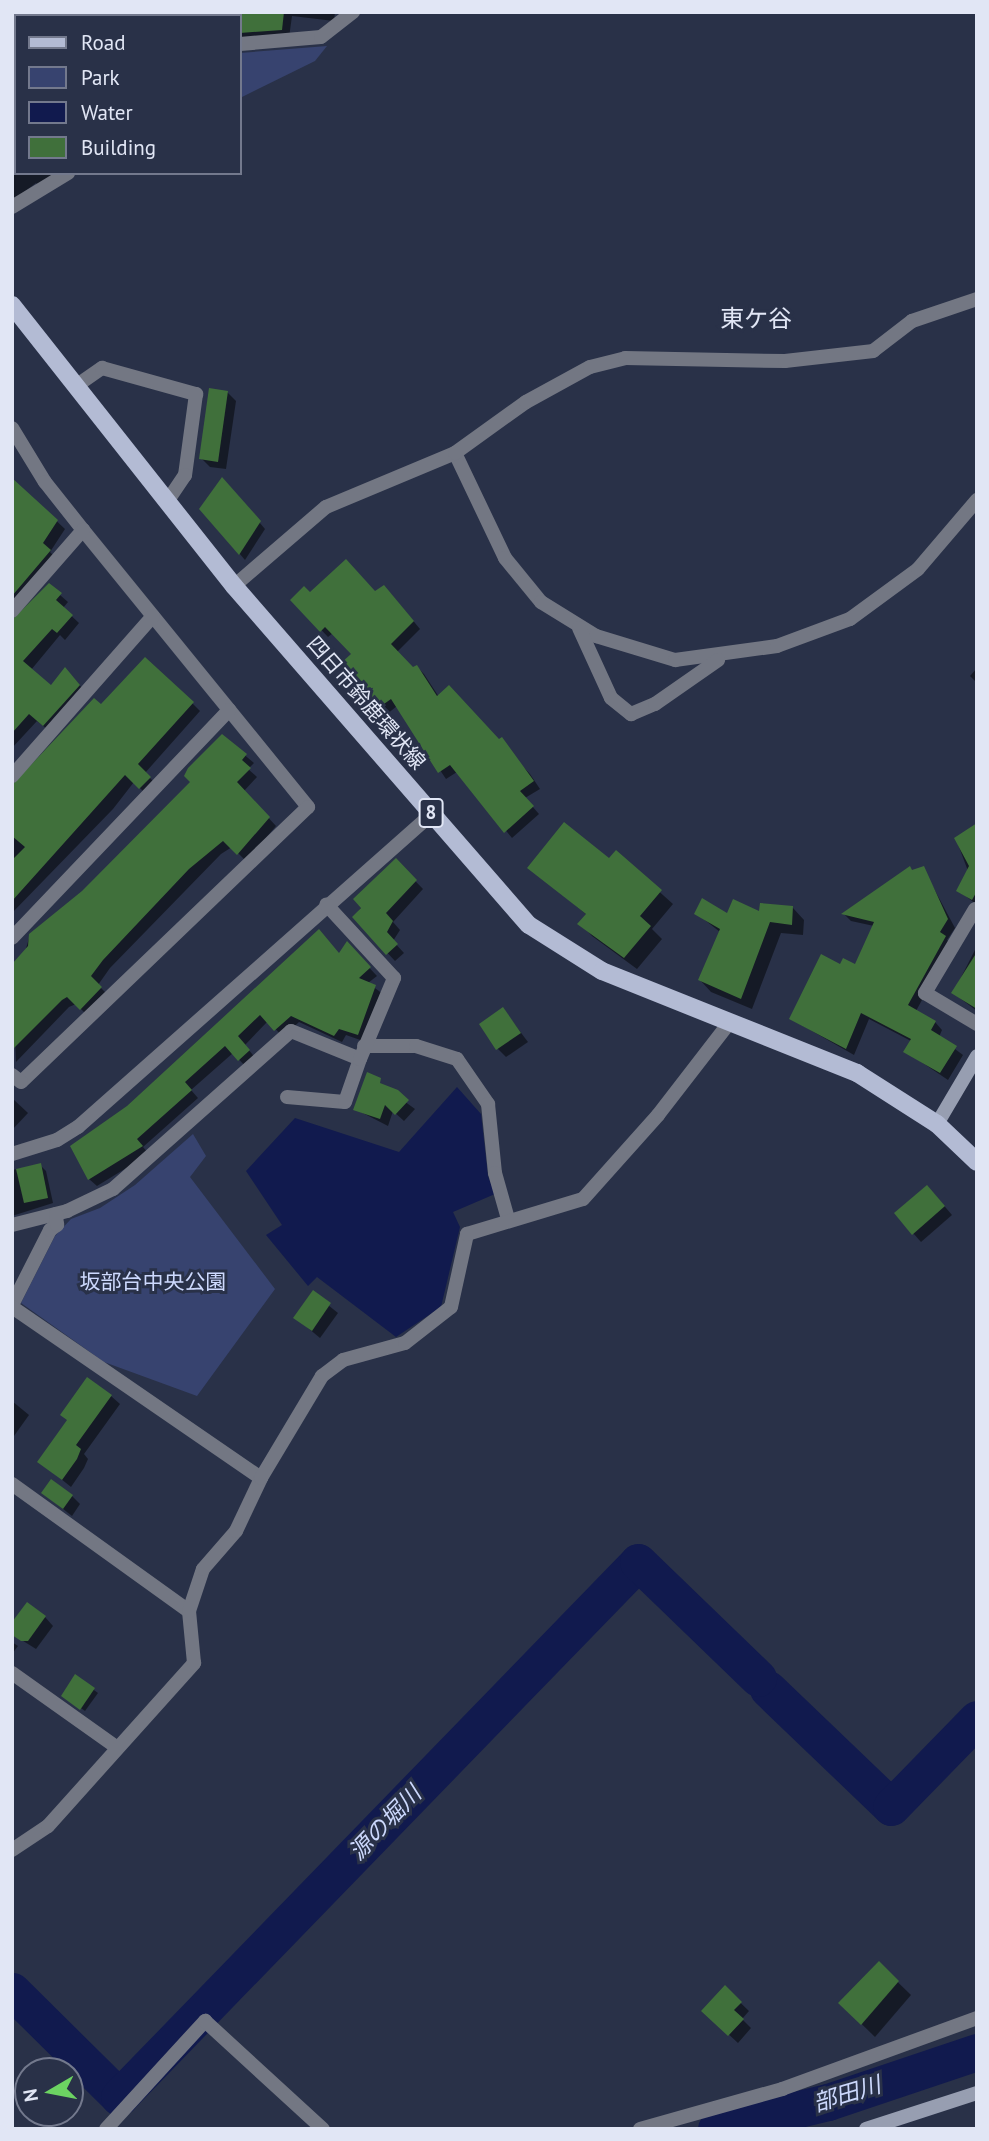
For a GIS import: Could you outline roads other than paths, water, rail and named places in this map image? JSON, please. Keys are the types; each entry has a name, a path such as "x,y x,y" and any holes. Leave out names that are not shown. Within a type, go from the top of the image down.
{"main road":[{"name":"四日市鈴鹿環状線","path":"12,304 234,586 529,925 602,971 857,1073 937,1124 977,1162"},
{"path":"937,1124 977,1056"},
{"path":"866,2129 977,2093"}],"street":[{"path":"242,44 321,37 353,12"},
{"path":"12,207 65,175"},
{"path":"234,586 326,507 455,453 526,402 605,362 643,357 785,361 873,351 912,321 977,299"},
{"path":"76,386 102,368 196,394 185,475 167,502"},
{"path":"12,1075 21,1082 308,807 83,530 45,482 14,436"},
{"path":"455,453 517,575 541,602 579,628 664,659 726,656 806,638 874,604 926,562 977,500"},
{"path":"12,611 83,530"},
{"path":"12,776 153,616"},
{"path":"579,628 611,698 631,714 666,697 726,656"},
{"path":"12,938 229,710"},
{"path":"12,1154 57,1140 78,1127 326,904 432,814"},
{"path":"288,1097 345,1102 362,1053 394,978 326,904"},
{"path":"975,909 925,993 977,1024"},
{"path":"12,1850 48,1826 194,1663 189,1611 203,1569 236,1531 261,1478 322,1376 344,1360 405,1343 451,1307 467,1234 508,1219 583,1199 657,1115 730,1022"},
{"path":"12,1225 89,1202 134,1173 291,1031 362,1053 416,1046 457,1059 488,1104 495,1173 508,1219"},
{"path":"56,1214 57,1224 12,1306 261,1478"},
{"path":"12,1484 189,1611"},
{"path":"12,1673 116,1747"},
{"path":"640,2129 782,2089 977,2018"},
{"path":"106,2129 205,2021 323,2129"}],"water":[{"path":"457,1087 481,1114 488,1176 495,1194 453,1212 460,1227 441,1307 396,1337 317,1277 308,1286 266,1235 282,1225 246,1171 295,1118 399,1152"}],"waterway":[{"name":"源の堀川","path":"12,1991 119,2097 638,1562 758,1678"},
{"name":"源の堀川","path":"768,1689 891,1807 977,1719"},
{"name":"部田川","path":"716,2129 828,2102 977,2052"}],"district":[{"name":"東ケ谷","path":"756,319"}],"park label":[{"name":"坂部台中央公園","path":"153,1282"}]}
